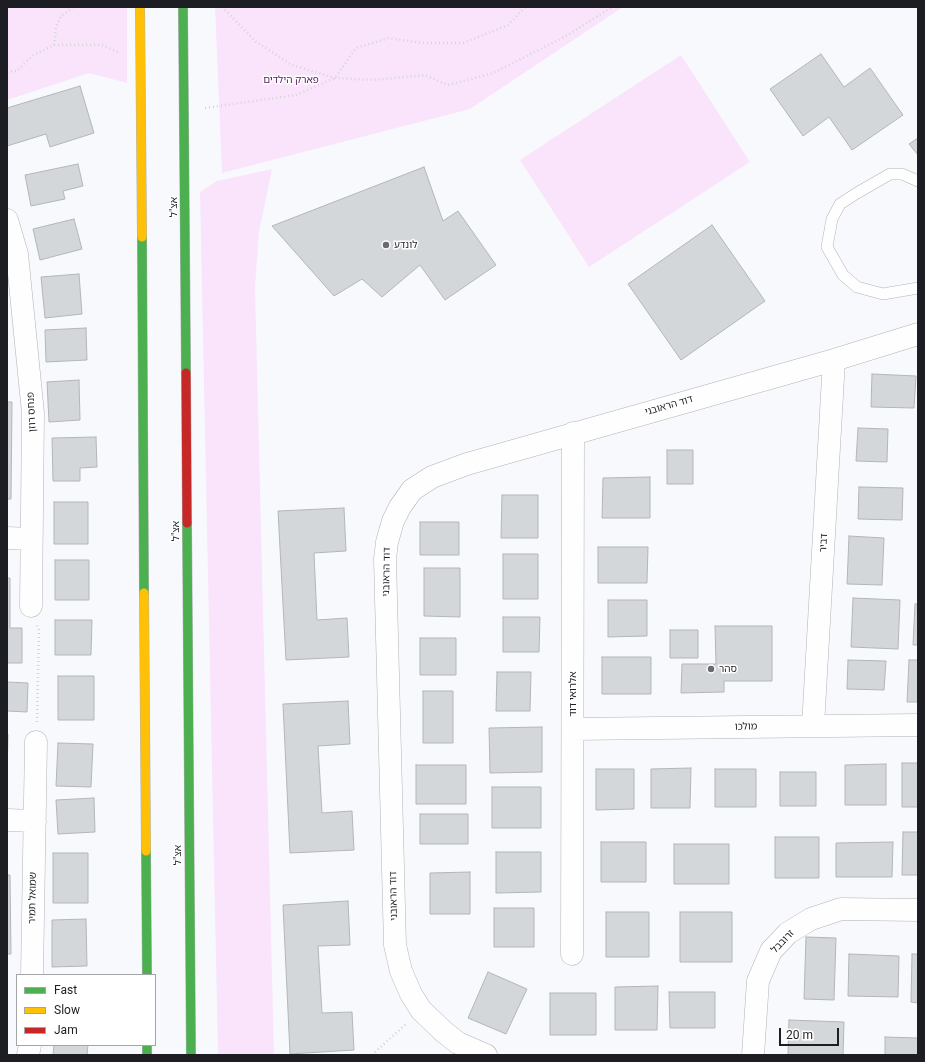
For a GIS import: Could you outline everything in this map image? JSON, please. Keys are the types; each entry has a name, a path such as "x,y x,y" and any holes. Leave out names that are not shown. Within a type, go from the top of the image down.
{"main road":[{"path":"140,7 147,974"},
{"name":"אצ\"ל","path":"184,7 191,1055"}],"street":[{"name":"פנחס רוזן","path":"7,220 33,413 31,606"},
{"name":"דוד הראובני","path":"486,1055 458,1043 422,1010 411,994 401,971 395,945 385,559 387,542 393,520 400,507 412,490 432,477 467,464 834,360 918,334"},
{"name":"דביר","path":"813,726 834,360"},
{"name":"אלרואי דוד","path":"572,954 573,433"},
{"path":"7,538 32,539"},
{"name":"מולכו","path":"573,729 918,725"},
{"name":"שמואל תמיר","path":"32,974 36,742"},
{"path":"7,820 35,821"},
{"name":"זרובבל","path":"753,1055 758,981 771,951 788,933 811,919 841,910 918,910"}],"lane":[{"path":"918,181 902,174 890,174 840,204 832,219 827,247 843,275 857,287 883,294 918,288"}],"path":[{"path":"54,45 56,27 61,16 73,7"},
{"path":"222,7 255,41 292,65 336,78 374,80 425,75 448,85 493,73 566,36 612,7"},
{"path":"184,111 296,96 336,78 356,48 389,38 423,43 463,43 508,25 525,7"},
{"path":"7,72 17,71 32,56 54,45 102,45 141,63"},
{"path":"31,606 39,630 36,742"},
{"path":"372,1055 422,1010"}],"green space":[{"path":"7,7 127,7 127,83 89,73 7,100"},
{"name":"פארק הילדים","path":"215,7 623,7 470,109 222,173"},
{"path":"681,55 750,162 589,267 520,160"},
{"path":"272,169 259,232 255,287 274,1055 218,1055 200,192 217,181"}],"building":[{"path":"821,54 844,87 870,68 903,115 852,150 829,117 803,136 770,89"},
{"path":"80,86 94,133 50,147 46,134 7,146 7,108"},
{"path":"918,138 918,155 909,144"},
{"path":"78,164 83,186 63,191 65,199 31,206 25,175"},
{"name":"לונדע","path":"424,167 443,221 458,211 496,265 445,300 420,265 382,297 362,279 334,296 272,226"},
{"path":"74,219 82,249 40,260 33,229"},
{"path":"712,225 765,301 681,360 628,284"},
{"path":"79,274 82,314 45,318 41,277"},
{"path":"86,328 87,360 46,362 45,330"},
{"path":"872,374 916,376 914,408 871,407"},
{"path":"79,380 80,420 49,422 47,382"},
{"path":"7,402 12,402 11,499 7,499"},
{"path":"858,428 888,429 887,462 856,461"},
{"path":"96,437 97,467 80,468 80,481 53,481 52,438"},
{"path":"667,450 693,450 693,484 667,484"},
{"path":"650,477 650,518 602,518 603,478"},
{"path":"859,487 903,488 902,520 858,519"},
{"path":"502,495 538,495 538,538 501,538"},
{"path":"54,502 88,502 88,544 54,544"},
{"path":"344,508 346,551 314,553 317,620 347,618 349,657 286,660 278,511"},
{"path":"420,522 459,522 459,555 420,555"},
{"path":"849,536 884,538 882,585 847,584"},
{"path":"598,547 648,547 647,583 598,583"},
{"path":"503,554 538,554 538,599 503,599"},
{"path":"55,560 89,560 89,600 55,600"},
{"path":"424,568 460,568 460,617 424,616"},
{"path":"7,578 10,578 10,628 22,628 22,663 7,663"},
{"path":"853,598 900,600 898,649 851,647"},
{"path":"608,600 647,600 647,636 608,637"},
{"path":"915,604 918,604 918,645 913,645"},
{"path":"503,617 540,617 539,652 503,652"},
{"path":"55,620 92,620 91,655 55,655"},
{"path":"715,626 772,626 772,681 724,681 724,692 681,693 682,664 716,664"},
{"path":"670,630 698,630 698,658 670,658"},
{"path":"420,638 456,638 456,675 420,675"},
{"path":"602,657 651,657 651,694 602,694"},
{"path":"848,660 886,661 884,690 847,689"},
{"path":"909,660 918,660 918,702 907,702"},
{"path":"497,672 531,672 530,711 496,711"},
{"path":"58,676 94,676 94,720 58,720"},
{"path":"7,682 28,683 27,712 7,711"},
{"path":"423,691 453,691 453,743 423,743"},
{"path":"348,701 350,744 318,746 322,813 352,811 354,850 290,853 283,704"},
{"path":"542,727 542,772 490,773 489,728"},
{"path":"7,734 8,734 7,779"},
{"path":"58,743 93,744 91,787 56,786"},
{"path":"902,763 918,763 918,807 902,807"},
{"path":"886,764 886,805 845,805 845,765"},
{"path":"416,765 466,765 466,804 416,804"},
{"path":"691,768 690,808 651,808 651,769"},
{"path":"596,769 634,769 634,809 596,810"},
{"path":"715,769 756,769 756,807 715,807"},
{"path":"780,772 816,772 816,806 780,806"},
{"path":"492,787 541,787 541,828 492,828"},
{"path":"94,798 95,832 58,834 56,800"},
{"path":"420,814 468,814 468,844 420,844"},
{"path":"903,832 918,832 918,875 902,875"},
{"path":"775,837 819,837 819,878 775,878"},
{"path":"601,842 646,842 646,882 601,882"},
{"path":"893,842 892,877 836,877 836,843"},
{"path":"674,844 729,844 729,884 674,884"},
{"path":"496,852 541,852 541,892 496,893"},
{"path":"53,853 88,853 88,903 53,903"},
{"path":"470,872 470,914 430,914 430,873"},
{"path":"7,875 10,875 11,954 7,954"},
{"path":"348,901 350,945 318,946 322,1013 352,1012 354,1050 290,1054 283,905"},
{"path":"494,908 534,908 534,947 494,947"},
{"path":"606,912 649,912 649,957 606,957"},
{"path":"680,912 732,912 732,962 680,962"},
{"path":"86,919 87,966 52,967 52,920"},
{"path":"806,937 836,938 834,1000 804,999"},
{"path":"849,954 899,956 898,997 848,996"},
{"path":"912,954 918,954 918,1003 911,1002"},
{"path":"488,972 527,989 506,1034 468,1018"},
{"path":"658,986 657,1030 615,1030 615,987"},
{"path":"669,992 715,992 715,1028 670,1028"},
{"path":"550,993 596,993 596,1035 550,1035"},
{"path":"789,1020 844,1022 843,1055 788,1055"},
{"path":"885,1037 918,1038 918,1055 885,1055"},
{"path":"54,1046 88,1046 87,1055 53,1055"}],"traffic: fast":[{"path":"183,7 186,373"},
{"path":"142,237 144,593"},
{"path":"187,523 191,1055"},
{"path":"146,851 147,974"},
{"path":"147,1046 147,1055"}],"traffic: slow":[{"path":"140,7 142,237"},
{"path":"144,593 146,851"}],"traffic: jam":[{"path":"186,373 187,523"}],"place":[{"name":"לונדע","path":"386,245"},
{"name":"סהר","path":"711,669"}]}
